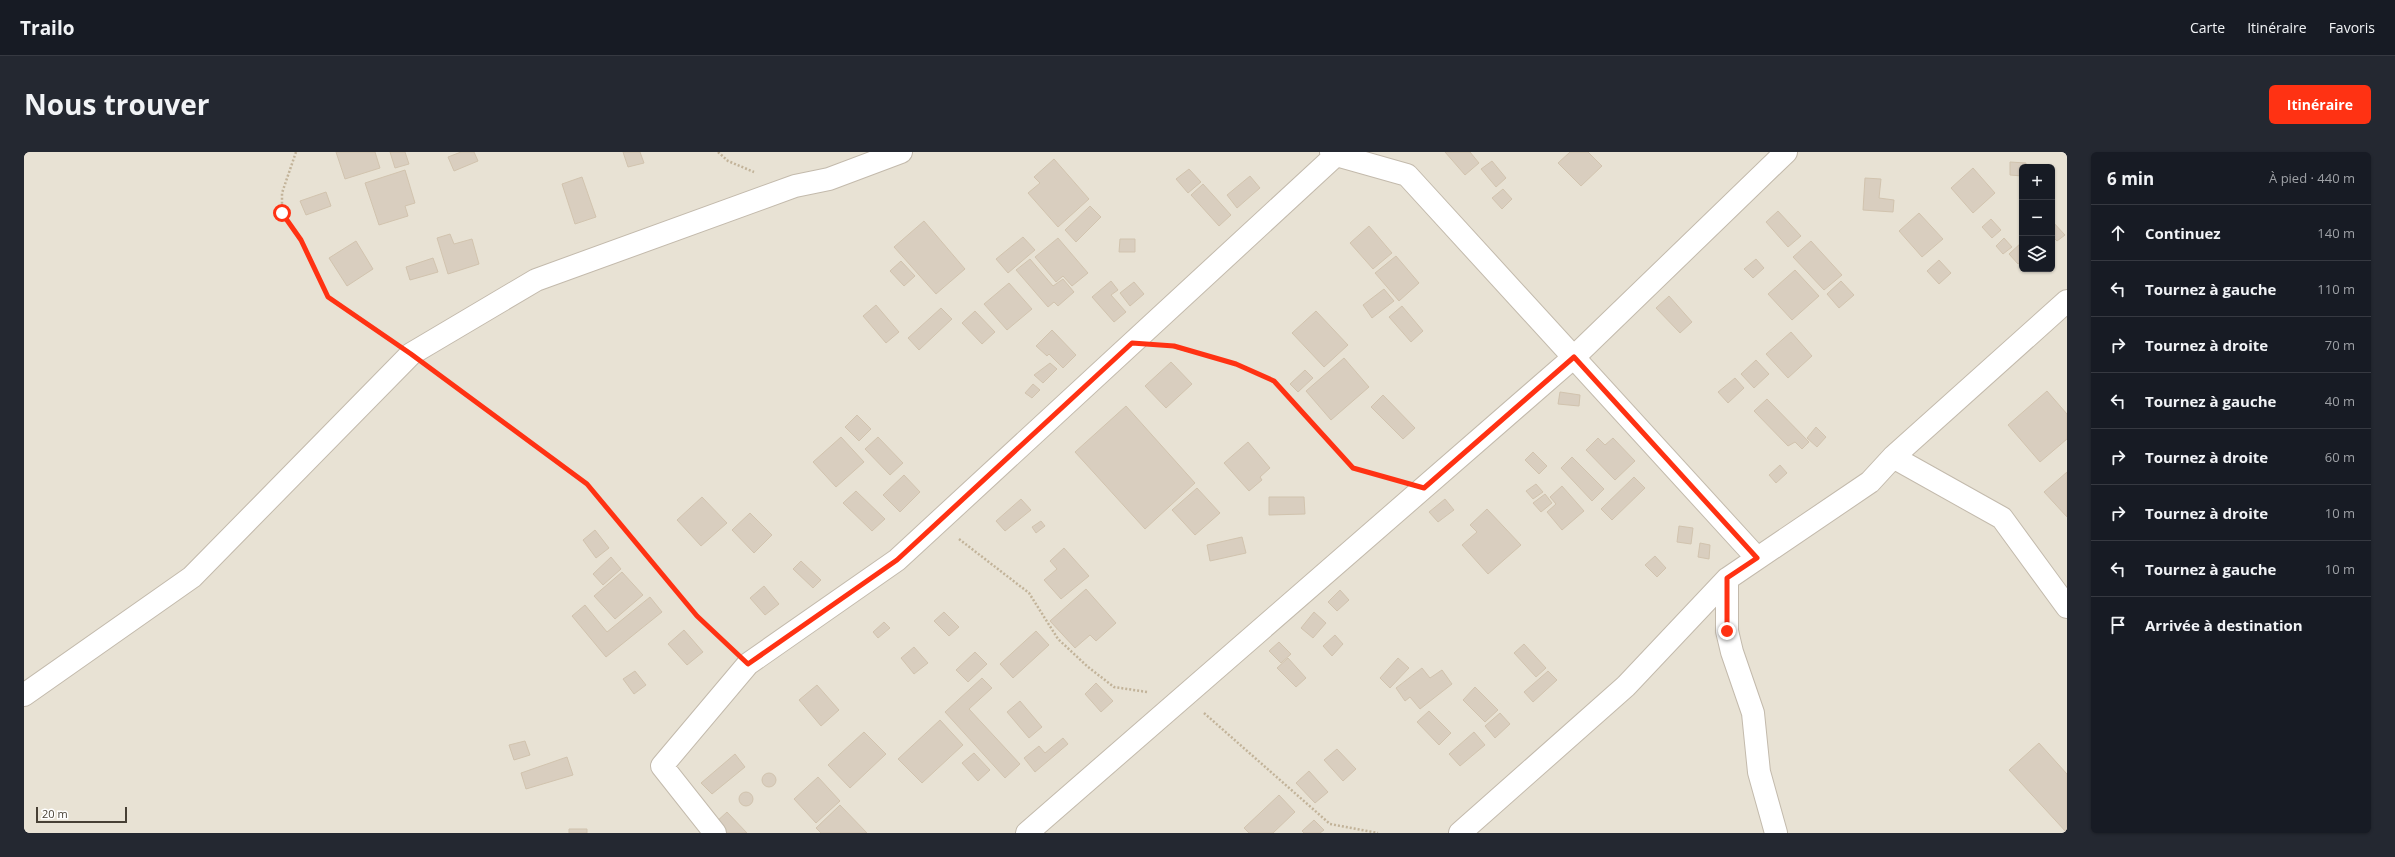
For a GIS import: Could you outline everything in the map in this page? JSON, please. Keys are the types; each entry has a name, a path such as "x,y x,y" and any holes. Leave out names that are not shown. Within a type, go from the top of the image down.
{"street":[{"path":"24,695 192,577 411,354 536,280 795,186 828,179 901,152"},
{"path":"1027,833 1574,357 1786,152"},
{"path":"715,833 662,766 748,664 897,560 1132,343 1333,154 1407,175 1757,558"},
{"path":"1464,832 1626,686 1727,578 1870,482 1893,456 2067,301"},
{"path":"1893,456 2002,518 2067,608"},
{"path":"1727,578 1727,631 1732,652 1753,713 1760,772 1776,833"}],"path":[{"path":"296,152 282,193 282,213 301,240 328,297 411,354 587,484 697,616 748,664"},
{"path":"1132,343 1174,346 1236,364 1274,381 1353,468 1424,488"}],"shaded area":[{"path":"24,152 2067,152 2067,833 24,833"}],"building":[{"path":"336,152 375,152 380,168 345,179"},
{"path":"390,152 405,152 409,164 395,168"},
{"path":"461,152 474,152 478,161 454,171 448,157"},
{"path":"623,152 640,152 644,163 628,167"},
{"path":"1445,152 1470,152 1479,163 1465,175"},
{"path":"1570,152 1588,152 1602,166 1581,186 1558,163"},
{"path":"1054,159 1089,199 1058,227 1028,193 1040,183 1034,177"},
{"path":"1492,161 1506,178 1496,187 1481,169"},
{"path":"2010,162 2026,163 2019,164 2019,176 2010,175"},
{"path":"1973,168 1995,193 1973,213 1951,188"},
{"path":"1189,169 1201,182 1188,193 1176,179"},
{"path":"405,170 415,203 405,206 408,216 379,225 365,183"},
{"path":"1250,176 1260,188 1237,208 1227,195"},
{"path":"582,177 596,217 575,224 562,184"},
{"path":"1865,178 1881,179 1879,198 1894,200 1893,212 1863,210"},
{"path":"1203,184 1231,215 1219,226 1191,195"},
{"path":"1503,189 1512,199 1502,209 1492,198"},
{"path":"326,192 331,206 306,215 300,201"},
{"path":"1090,206 1101,217 1076,242 1065,230"},
{"path":"1778,211 1801,236 1788,247 1766,222"},
{"path":"1919,213 1943,239 1922,257 1899,231"},
{"path":"1991,219 2001,230 1992,238 1982,227"},
{"path":"924,221 965,269 936,294 894,247"},
{"path":"2055,224 2065,235 2057,241 2055,239"},
{"path":"1369,226 1392,253 1373,269 1350,243"},
{"path":"450,234 454,244 472,239 479,264 448,274 437,238"},
{"path":"1023,237 1035,250 1008,273 996,259"},
{"path":"1058,238 1088,273 1072,286 1063,276 1056,282 1035,257"},
{"path":"2004,238 2012,247 2003,254 1996,246"},
{"path":"1120,239 1135,239 1135,252 1119,252"},
{"path":"356,241 373,269 347,286 329,258"},
{"path":"1811,241 1842,275 1824,290 1793,257"},
{"path":"2019,245 2019,263 2018,264 2009,254"},
{"path":"1396,256 1419,283 1399,301 1375,273"},
{"path":"433,258 438,272 410,280 406,267"},
{"path":"1030,259 1053,286 1063,279 1074,292 1058,306 1054,302 1048,307 1016,270"},
{"path":"1756,259 1764,268 1753,278 1744,269"},
{"path":"1939,260 1951,273 1939,284 1927,271"},
{"path":"901,261 915,276 904,286 890,271"},
{"path":"1795,270 1819,296 1792,320 1768,294"},
{"path":"1111,281 1118,290 1111,295 1126,312 1114,322 1092,297"},
{"path":"1841,281 1854,295 1839,308 1827,294"},
{"path":"1134,282 1144,294 1130,306 1120,293"},
{"path":"1009,283 1032,309 1007,330 984,304"},
{"path":"1384,289 1394,301 1372,318 1363,305"},
{"path":"1669,296 1692,322 1680,333 1656,308"},
{"path":"876,305 899,332 886,343 863,316"},
{"path":"1402,306 1423,331 1411,342 1389,317"},
{"path":"941,308 952,319 919,350 908,338"},
{"path":"975,311 995,332 982,344 962,323"},
{"path":"1316,311 1348,345 1324,367 1292,333"},
{"path":"1052,330 1076,355 1063,368 1049,354 1047,356 1036,346"},
{"path":"1791,332 1812,356 1788,378 1766,354"},
{"path":"1344,358 1369,387 1331,420 1306,391"},
{"path":"1756,360 1769,374 1754,388 1741,374"},
{"path":"1171,362 1192,384 1166,408 1145,386"},
{"path":"1050,363 1057,369 1043,383 1034,375"},
{"path":"1305,370 1313,378 1298,392 1290,384"},
{"path":"1735,378 1744,388 1728,403 1718,392"},
{"path":"1033,384 1040,390 1032,398 1025,393"},
{"path":"2047,391 2067,414 2067,439 2040,462 2008,425"},
{"path":"1560,392 1580,395 1579,406 1558,404"},
{"path":"1383,395 1415,428 1403,439 1371,407"},
{"path":"1767,399 1809,442 1802,449 1795,442 1788,446 1754,411"},
{"path":"1126,406 1195,483 1145,529 1075,452"},
{"path":"857,415 871,429 859,441 845,427"},
{"path":"1816,427 1826,437 1817,447 1807,438"},
{"path":"841,437 864,462 836,487 813,462"},
{"path":"878,437 903,463 890,475 865,449"},
{"path":"1598,438 1605,445 1613,438 1635,461 1615,480 1586,450"},
{"path":"1248,442 1270,468 1260,477 1262,480 1249,491 1224,463"},
{"path":"1533,452 1547,466 1539,474 1525,460"},
{"path":"1572,457 1604,489 1592,501 1561,468"},
{"path":"1780,465 1787,473 1776,483 1769,475"},
{"path":"2067,472 2067,517 2044,492"},
{"path":"904,475 920,492 900,512 883,495"},
{"path":"1634,477 1645,488 1612,520 1601,509"},
{"path":"1536,484 1543,492 1533,499 1526,491"},
{"path":"1562,486 1584,511 1562,530 1547,512 1556,504 1550,497"},
{"path":"1197,488 1220,513 1195,535 1172,510"},
{"path":"856,491 885,519 872,531 843,503"},
{"path":"1545,494 1552,503 1541,512 1533,503"},
{"path":"702,497 727,523 701,546 677,520"},
{"path":"1269,497 1304,497 1305,514 1269,515"},
{"path":"1021,499 1031,510 1005,531 996,521"},
{"path":"1445,499 1454,510 1438,522 1429,512"},
{"path":"1487,509 1521,545 1488,574 1462,545 1477,532 1470,525"},
{"path":"750,513 772,535 754,553 732,530"},
{"path":"1041,521 1045,526 1036,533 1032,527"},
{"path":"1679,526 1693,528 1691,544 1677,542"},
{"path":"595,530 609,548 596,558 583,540"},
{"path":"1242,537 1246,553 1210,561 1207,545"},
{"path":"1700,543 1710,545 1709,559 1698,557"},
{"path":"1064,548 1089,576 1061,599 1044,580 1057,569 1050,561"},
{"path":"1655,556 1666,568 1657,577 1645,565"},
{"path":"611,557 621,569 603,585 593,574"},
{"path":"801,561 821,580 813,588 793,569"},
{"path":"622,572 643,595 615,619 594,596"},
{"path":"764,586 779,604 765,615 750,598"},
{"path":"1086,589 1116,623 1096,641 1090,635 1075,648 1050,621"},
{"path":"1340,590 1349,600 1337,611 1328,602"},
{"path":"650,597 662,612 606,657 572,616 585,605 607,632"},
{"path":"944,612 959,627 949,636 934,621"},
{"path":"1314,612 1326,623 1313,638 1301,628"},
{"path":"884,622 890,628 878,638 873,632"},
{"path":"684,630 703,652 687,665 668,644"},
{"path":"1036,631 1049,645 1013,678 1000,664"},
{"path":"1335,635 1343,644 1332,656 1323,646"},
{"path":"1279,642 1291,654 1281,663 1269,651"},
{"path":"1524,644 1546,668 1536,677 1514,653"},
{"path":"914,647 928,663 914,674 901,658"},
{"path":"975,652 987,664 968,682 956,670"},
{"path":"1288,658 1306,678 1296,687 1277,668"},
{"path":"1398,658 1409,668 1390,688 1380,678"},
{"path":"1422,668 1430,678 1442,670 1452,684 1420,709 1410,697 1405,701 1396,688"},
{"path":"635,671 646,685 634,694 623,679"},
{"path":"1548,671 1557,680 1533,702 1524,692"},
{"path":"982,678 992,688 969,709 1020,764 1005,778 945,712"},
{"path":"1096,683 1113,701 1101,712 1085,694"},
{"path":"817,685 839,710 821,726 799,700"},
{"path":"1475,687 1498,710 1485,722 1463,700"},
{"path":"1020,701 1042,727 1029,738 1007,712"},
{"path":"1429,711 1451,733 1439,745 1417,722"},
{"path":"1500,713 1510,724 1495,738 1485,726"},
{"path":"940,720 963,745 922,783 898,759"},
{"path":"864,732 886,754 850,788 828,765"},
{"path":"1474,732 1485,745 1460,766 1449,754"},
{"path":"1063,738 1068,744 1035,772 1024,758 1039,746 1045,753"},
{"path":"525,741 530,755 514,760 509,745"},
{"path":"2039,743 2067,774 2067,833 2009,770"},
{"path":"1337,749 1356,769 1343,781 1324,760"},
{"path":"974,753 990,770 978,781 962,763"},
{"path":"735,754 745,767 712,794 701,783"},
{"path":"567,757 573,775 526,789 521,773"},
{"path":"1309,771 1328,792 1315,803 1296,783"},
{"path":"766,773 772,773 776,777 776,783 772,787 766,787 762,783 762,777"},
{"path":"818,777 840,801 816,823 794,799"},
{"path":"743,792 749,792 753,796 753,802 749,806 743,806 739,802 739,796"},
{"path":"1279,795 1295,812 1273,833 1249,833 1244,828"},
{"path":"840,805 867,833 821,833 816,828"},
{"path":"727,812 747,833 724,833 715,823"},
{"path":"1314,820 1324,830 1320,833 1304,833 1302,831"},
{"path":"569,829 587,829 587,833 569,833"}],"route":[{"path":"282,213 301,240 328,297 411,354 587,484 697,616 748,664 897,560 1132,343 1174,346 1236,364 1274,381 1353,468 1424,488 1574,357 1757,558 1727,578 1727,631"}]}
